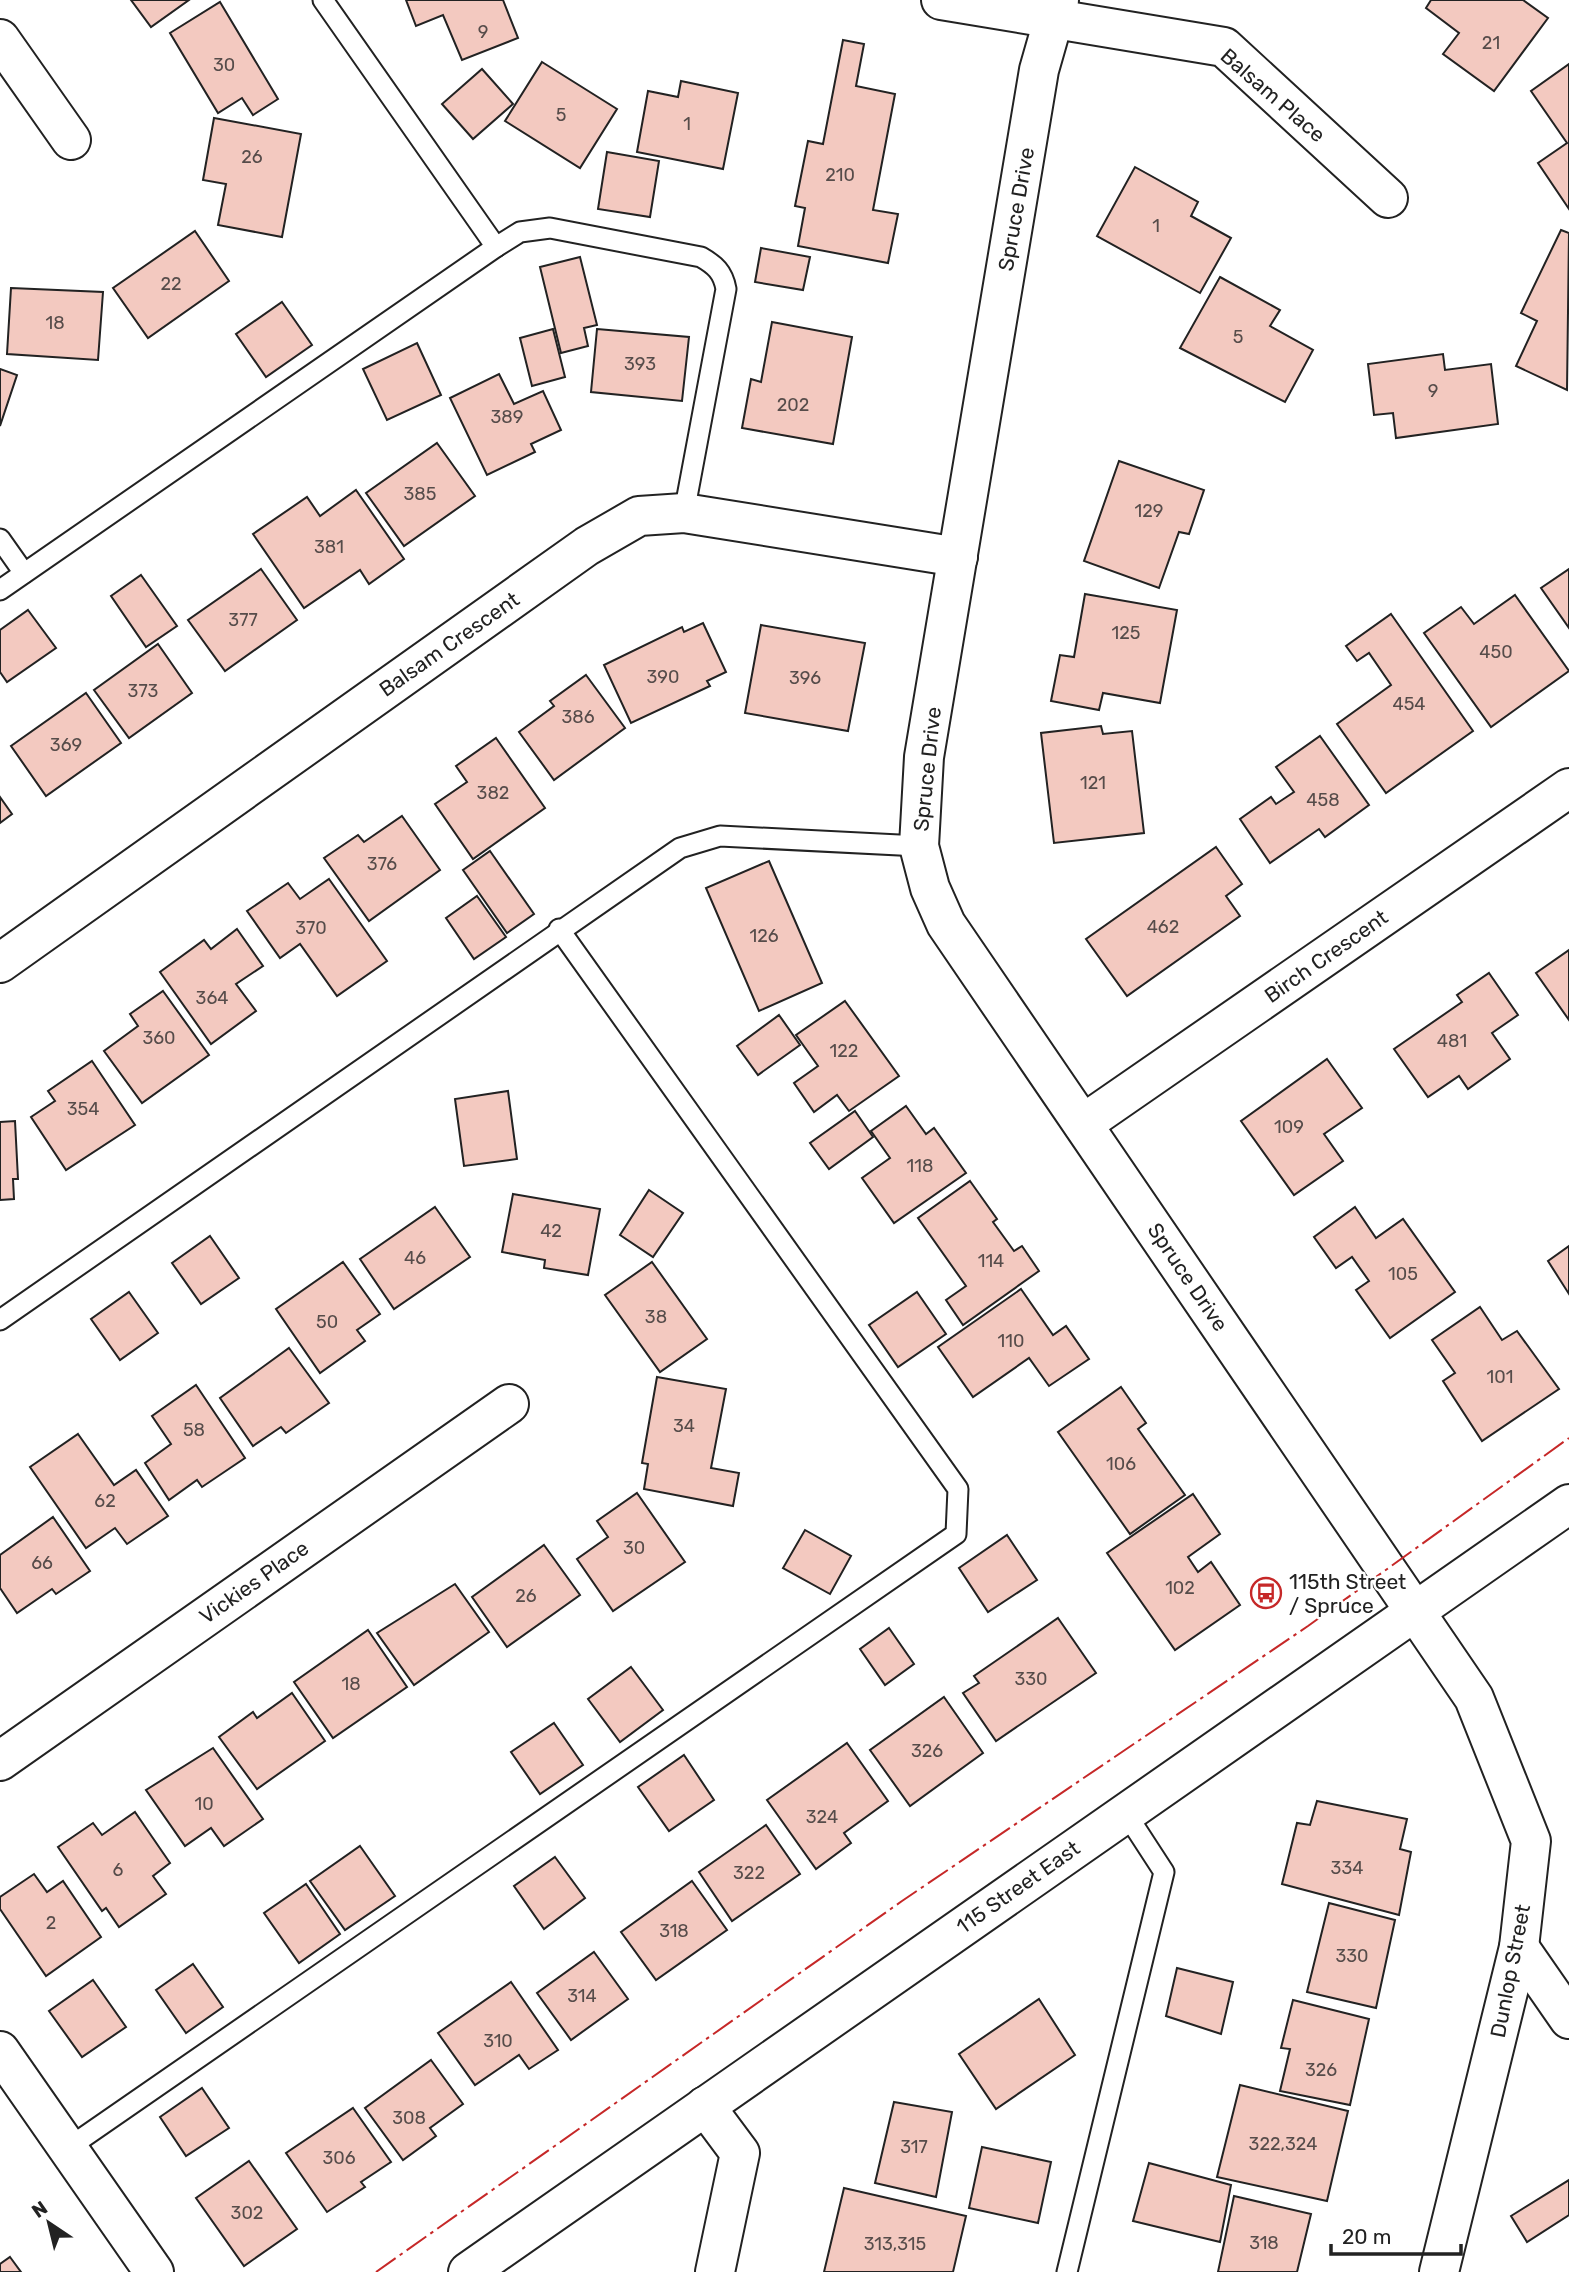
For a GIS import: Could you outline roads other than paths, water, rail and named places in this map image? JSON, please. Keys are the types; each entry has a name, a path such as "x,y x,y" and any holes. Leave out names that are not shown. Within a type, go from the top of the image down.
{"street":[{"name":"Balsam Place","path":"941,0 1057,10 1224,47 1388,198"},
{"name":"Spruce Drive","path":"1057,10 1039,70 924,757 919,846 930,888 946,924 1415,1609"},
{"path":"0,39 71,140"},
{"name":"Balsam Crescent","path":"0,963 587,546 639,516 684,513 958,557"},
{"name":"Birch Crescent","path":"1083,1124 1569,788"},
{"name":"Vickies Place","path":"0,1761 509,1404"},
{"name":"115 Street East","path":"468,2272 1569,1504"},
{"name":"Dunlop Street","path":"1415,1609 1474,1698 1531,1840 1520,1947 1438,2272"},
{"path":"1520,1947 1569,2019"},
{"path":"0,2051 154,2272"},
{"path":"705,2106 740,2153 715,2272"}],"lane":[{"path":"323,0 496,247"},
{"path":"0,590 496,247 520,233 550,228 701,257 713,263 724,276 726,289 684,513"},
{"path":"0,539 24,573"},
{"path":"0,1320 559,929 680,848 699,840 720,836 919,846"},
{"path":"68,2148 956,1534 958,1489 559,929"},
{"path":"1067,2272 1164,1872 1125,1812"}],"place":[{"name":"115th Street / Spruce","path":"1266,1593"}]}
